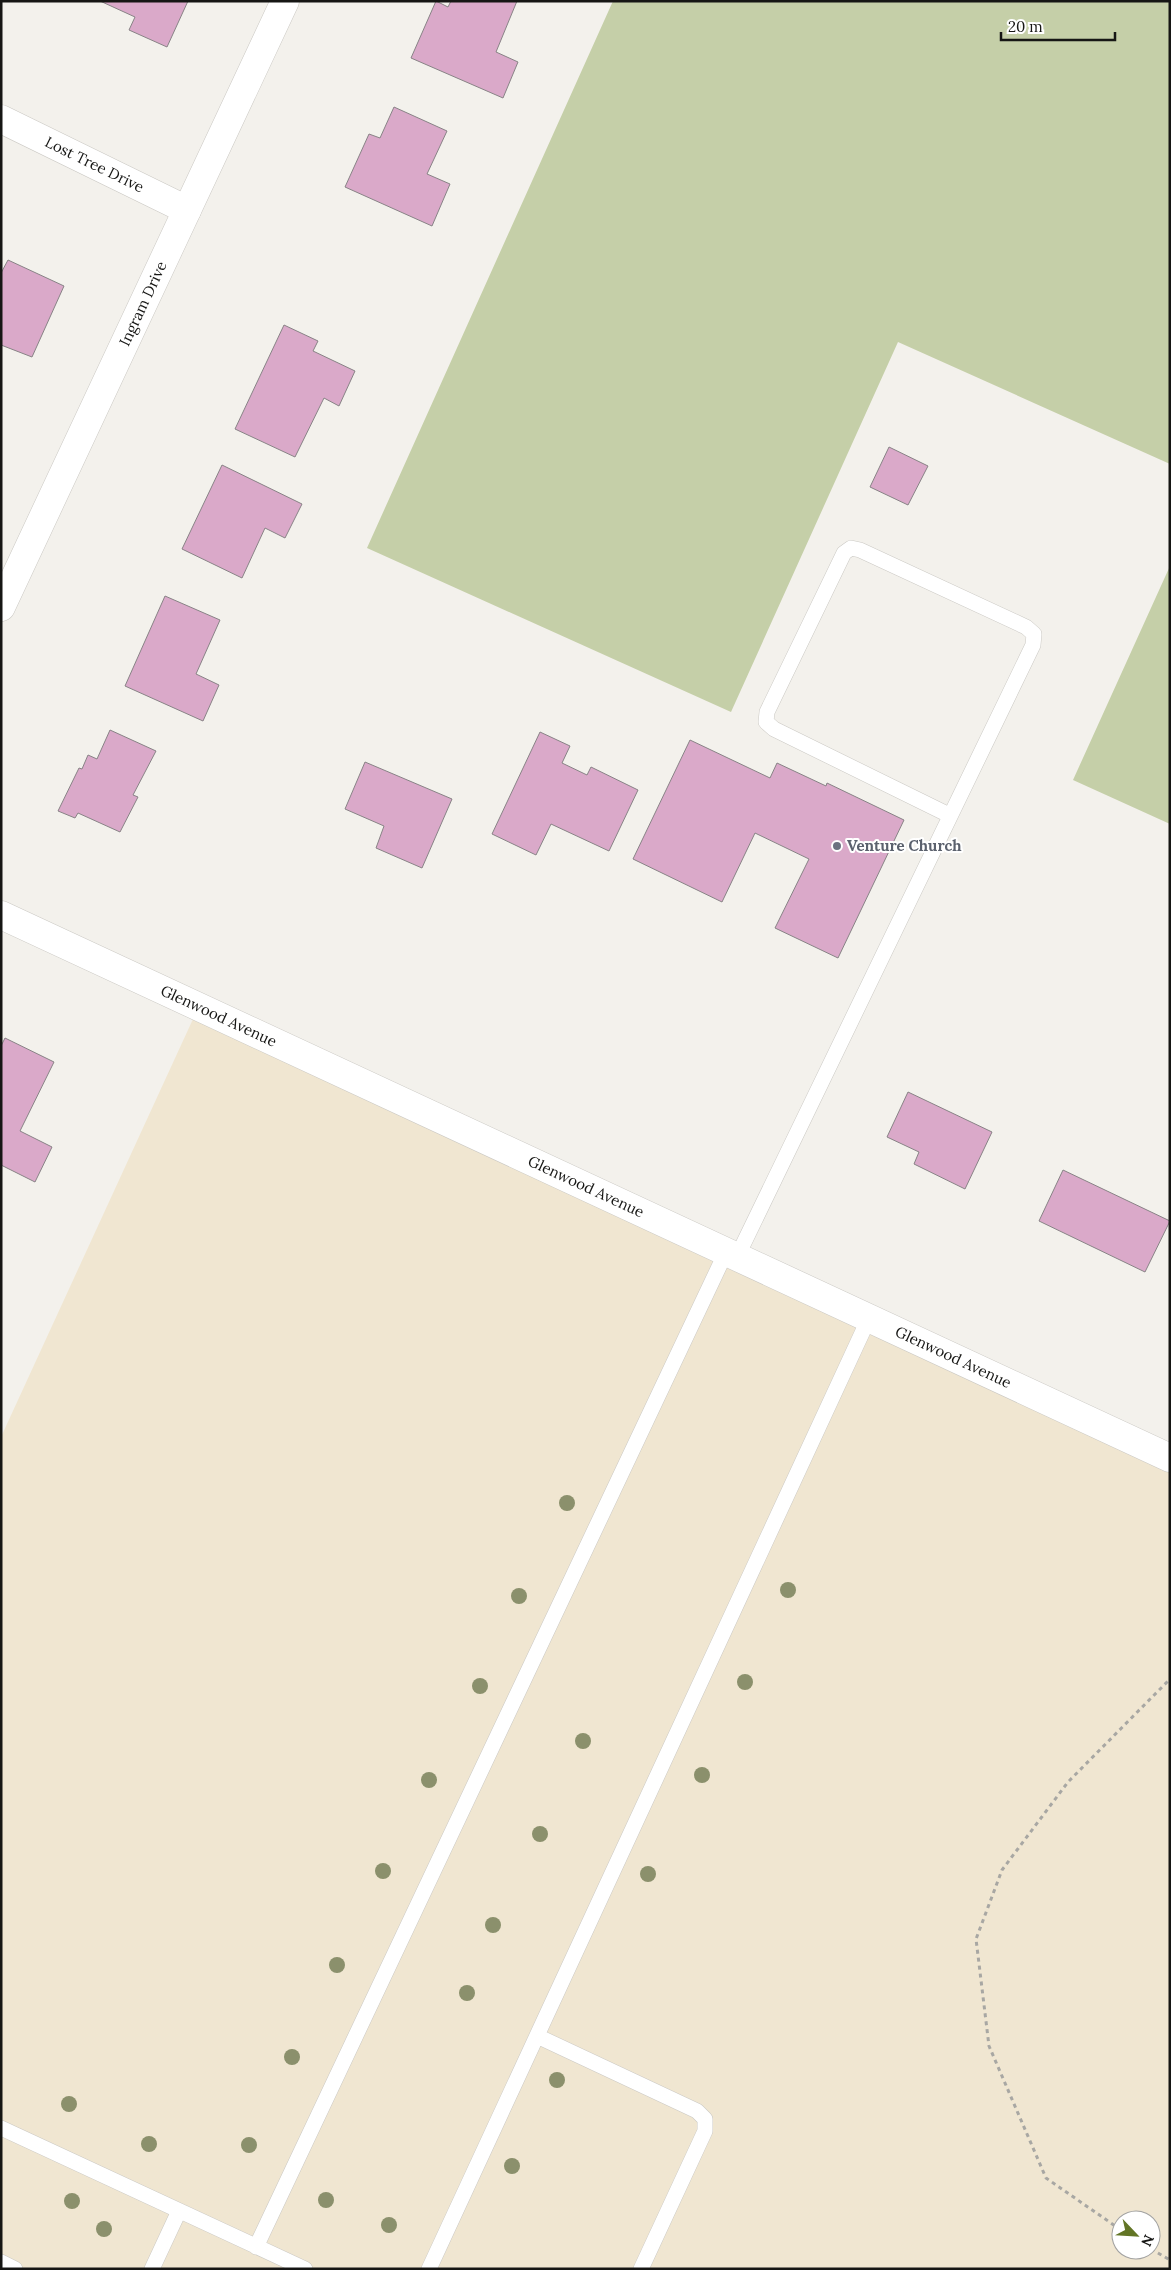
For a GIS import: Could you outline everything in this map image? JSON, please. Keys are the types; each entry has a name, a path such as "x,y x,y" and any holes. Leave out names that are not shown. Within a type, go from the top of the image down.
{"street":[{"name":"Ingram Drive","path":"1,607 285,1"},
{"name":"Lost Tree Drive","path":"1,120 187,210"},
{"name":"Glenwood Avenue","path":"1,915 1170,1458"}],"lane":[{"path":"256,2247 731,1255 949,815 1033,645 1034,634 1017,623 860,550 851,548 844,552 767,712 766,722 774,729 949,815"},
{"path":"429,2269 868,1318"},
{"path":"537,2036 697,2111 705,2120 705,2131 641,2269"},
{"path":"1,2128 305,2269"},
{"path":"152,2269 179,2211"},
{"path":"1,2262 15,2269"}],"path":[{"path":"1111,2223 1046,2178 989,2046 976,1939 1002,1870 1068,1782 1170,1679"}],"shaded area":[{"path":"199,1006 1170,1458 1170,2269 1,2269 1,1437"}],"green space":[{"path":"613,1 1170,1 1170,464 898,342 731,712 367,548"},
{"path":"1170,566 1170,824 1073,780"}],"building":[{"path":"100,1 188,1 167,47 129,30 135,17"},
{"path":"436,1 448,7 451,1 517,1 496,52 518,62 503,98 411,58"},
{"path":"394,107 447,131 427,174 450,184 432,226 345,187 369,134 380,138"},
{"path":"8,260 64,286 32,357 1,345 1,273"},
{"path":"284,325 318,341 313,351 355,371 339,406 324,398 295,457 235,429"},
{"path":"889,447 928,466 908,505 870,487"},
{"path":"222,465 302,504 285,538 265,528 242,578 182,549"},
{"path":"165,596 220,620 196,674 219,685 203,721 125,686"},
{"path":"110,730 156,751 133,795 138,797 120,832 78,813 75,818 58,811 79,768 82,769 88,755 97,759"},
{"path":"540,732 570,746 562,763 587,775 591,767 638,790 609,851 551,824 536,855 492,834"},
{"name":"Venture Church","path":"690,740 770,778 777,763 826,786 827,783 904,820 838,958 775,928 809,859 755,833 722,902 633,859"},
{"path":"365,762 452,799 422,868 376,848 384,826 345,809"},
{"path":"5,1038 54,1062 20,1131 52,1147 35,1182 1,1165 1,1046"},
{"path":"908,1092 992,1132 965,1189 914,1164 919,1152 887,1137"},
{"path":"1063,1170 1170,1221 1145,1272 1039,1221"}],"place":[{"name":"Venture Church","path":"837,846"}]}
